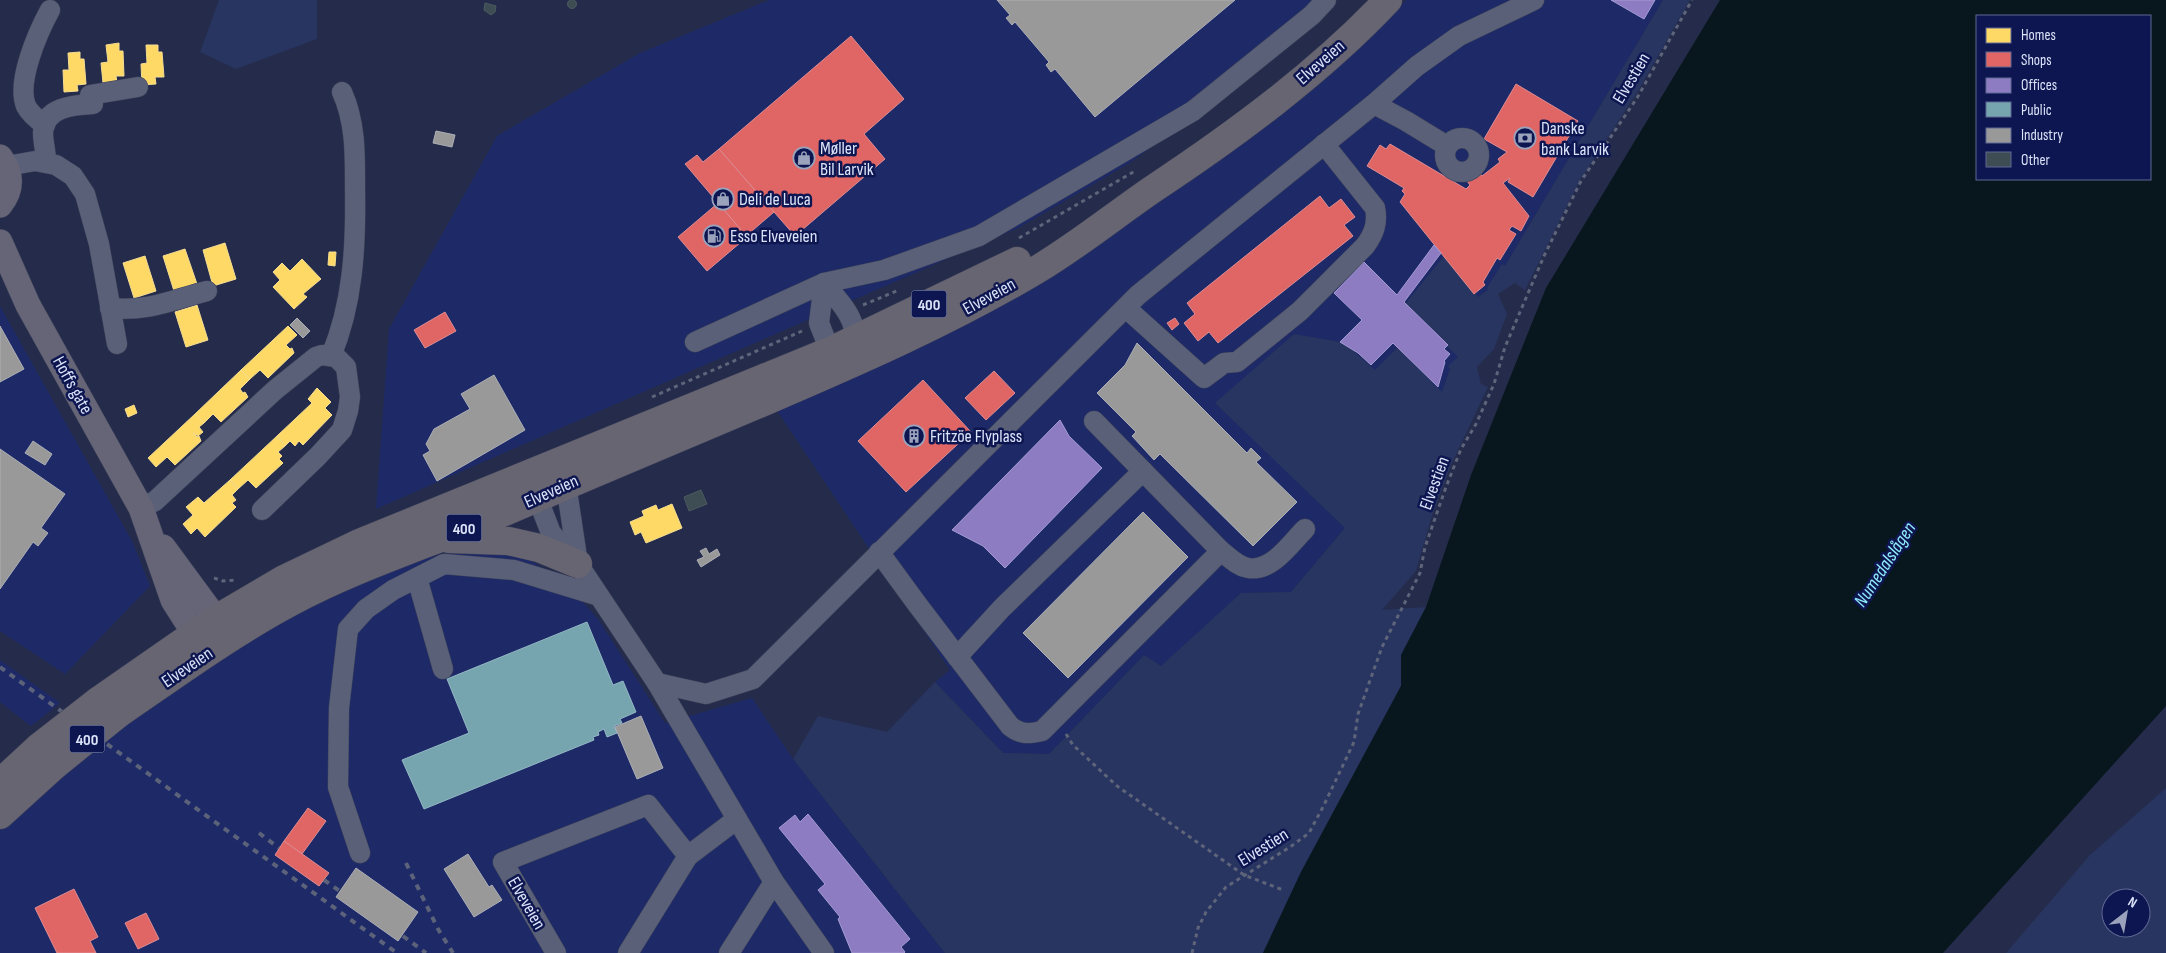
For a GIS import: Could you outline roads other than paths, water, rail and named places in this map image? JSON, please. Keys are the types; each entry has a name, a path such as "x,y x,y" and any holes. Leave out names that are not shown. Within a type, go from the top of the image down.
{"highway":[{"name":"Elveveien","path":"0,784 47,756 108,707 284,579 357,544 541,469 847,351 960,312 1041,267 1218,145 1322,62 1388,0"},
{"name":"Elveveien","path":"208,633 291,602 353,573 537,497 847,351"},
{"name":"400","path":"437,539 508,541 539,548 578,564"},
{"name":"Elveveien","path":"0,815 47,756"}],"main road":[{"path":"0,205 8,192 10,179 3,161"},
{"name":"Hoffs gate","path":"0,242 28,305 208,633"}],"street":[{"path":"695,342 824,282 884,270 979,236 1193,111 1312,15 1326,0"},
{"path":"657,683 706,694 753,679 1157,278 1374,104 1416,66 1459,36 1534,0"},
{"path":"45,125 32,115 26,106 24,93 31,52 50,10"},
{"path":"46,161 43,133 45,125 53,114 66,106 93,104 90,95 138,87"},
{"path":"330,356 338,338 348,295 356,225 355,143 348,107 342,92"},
{"path":"1374,104 1406,120 1448,146"},
{"path":"1126,308 1204,378 1224,364 1237,362 1300,311 1365,246 1373,234 1377,219 1375,208 1324,144"},
{"path":"3,161 35,160 46,161 56,165 73,176 85,194 99,244 116,344"},
{"path":"824,282 848,312 847,351"},
{"path":"824,282 819,323 847,351"},
{"path":"110,308 131,310 151,308 207,291"},
{"path":"145,517 154,500 275,390 316,356 330,356 344,362 350,397 342,430 262,510"},
{"path":"1094,421 1221,551 1238,564 1248,568 1265,566 1278,558 1304,529"},
{"path":"578,564 566,484 541,469 537,497 551,533 578,564 657,683 774,882 824,953"},
{"path":"957,656 1002,608 1143,471"},
{"path":"880,552 1010,726 1018,732 1029,734 1042,730 1056,719 1221,551"},
{"path":"360,853 338,786 339,708 348,629 366,609 393,590 444,564 514,570 599,596"},
{"path":"417,578 443,669"},
{"name":"Elveveien","path":"556,953 503,862 648,805 688,856"},
{"path":"628,953 688,856 737,818"},
{"path":"728,953 774,882"}],"water":[{"name":"Numedalslågen","path":"1720,0 2166,0 2166,706 1943,953 1263,953 1301,872 1401,686 1401,655 1426,607 1471,475 1546,288"}],"railway":[{"path":"0,667 397,953"},
{"path":"259,833 279,848"},
{"path":"406,863 438,929 453,953"},
{"path":"324,880 341,892"},
{"path":"403,936 426,953"}],"place":[{"name":"Danske bank Larvik","path":"1525,138"},
{"name":"Møller Bil Larvik","path":"804,158"},
{"name":"Deli de Luca","path":"723,199"},
{"name":"Esso Elveveien","path":"714,236"},
{"name":"Fritzöe Flyplass","path":"914,436"}]}
